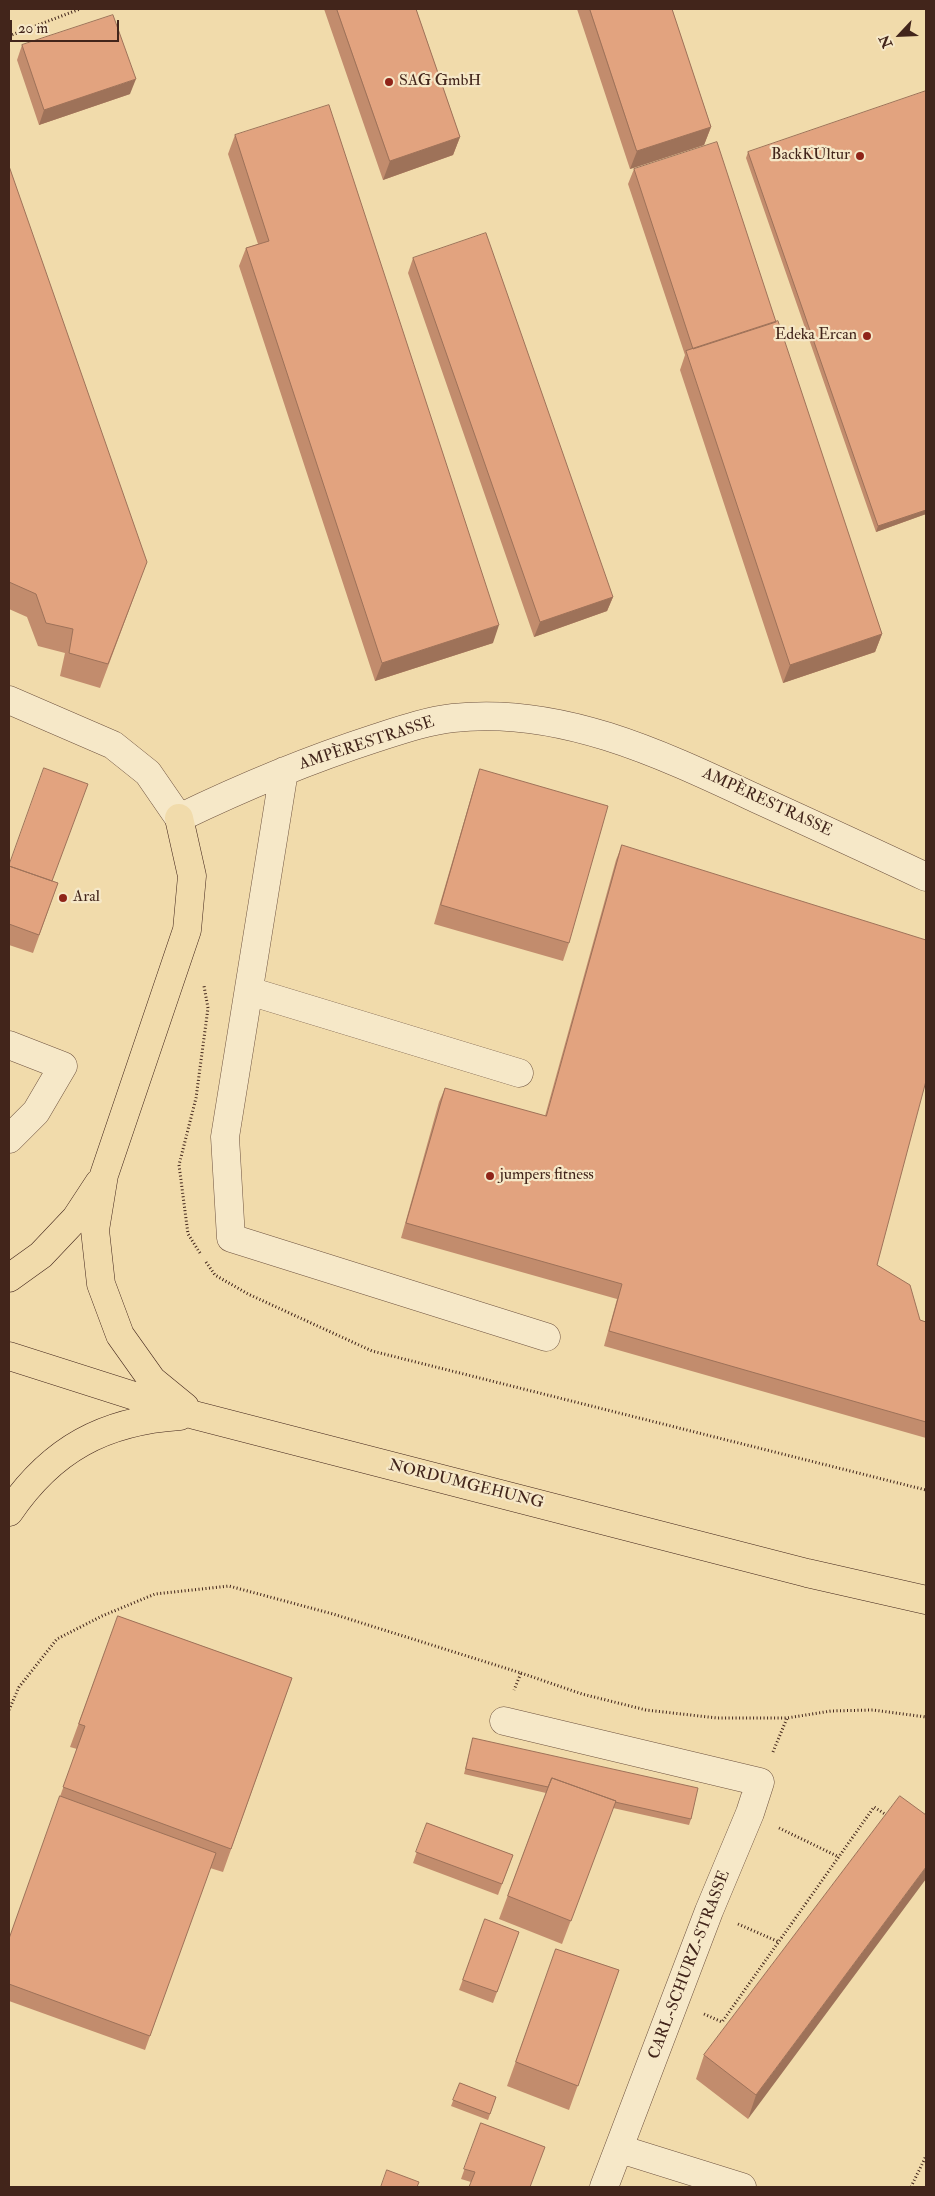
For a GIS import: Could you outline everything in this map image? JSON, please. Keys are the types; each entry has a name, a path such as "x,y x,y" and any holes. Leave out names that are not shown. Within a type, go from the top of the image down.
{"main road":[{"path":"179,818 192,876 187,930 104,1175 95,1230 101,1284 120,1335 152,1380 194,1415"},
{"path":"9,1278 41,1254 76,1218 104,1175"},
{"name":"NORDUMGEHUNG","path":"9,1356 194,1415 807,1573 926,1600"},
{"path":"9,1512 26,1486 61,1455 102,1432 147,1418 194,1415"}],"street":[{"path":"9,700 113,745 148,773 179,818"},
{"name":"AMPÈRESTRASSE","path":"179,818 284,771 393,732 452,718 496,716 535,719 589,731 668,758 926,877"},
{"path":"284,771 225,1137 231,1238 546,1337"},
{"path":"249,991 519,1073"},
{"path":"9,1045 63,1066 36,1112 9,1139"},
{"name":"CARL-SCHURZ-STRASSE","path":"504,1720 760,1782 750,1814 709,1910 604,2187"},
{"path":"620,2149 742,2187"}],"path":[{"path":"9,36 80,9"},
{"path":"9,1710 19,1686 57,1639 102,1616 155,1594 229,1586 334,1614 582,1694 646,1710 716,1718 787,1718 831,1711 873,1710 926,1717"},
{"path":"504,1720 520,1673"},
{"path":"722,2022 874,1807 889,1817"},
{"path":"750,1814 840,1857"},
{"path":"709,1910 779,1942"},
{"path":"911,2187 926,2156"}],"building":[{"name":"SAG GmbH","path":"337,9 416,9 460,137 390,161"},
{"path":"590,9 672,9 711,127 637,151"},
{"path":"113,15 136,79 44,110 22,45"},
{"name":"Edeka Ercan","path":"926,91 926,510 878,526 748,152"},
{"path":"329,105 499,625 382,663 246,248 269,241 235,135"},
{"path":"717,142 776,322 693,349 634,169"},
{"path":"9,166 147,562 108,664 69,653 73,629 46,623 36,594 9,582"},
{"path":"486,233 613,597 540,622 413,258"},
{"path":"778,321 882,634 790,665 686,351"},
{"path":"44,768 88,784 52,881 9,866"},
{"path":"480,769 608,806 569,943 441,905"},
{"path":"622,845 926,940 926,1081 877,1265 910,1285 920,1320 926,1322 926,1422 609,1331 622,1284 406,1223 445,1088 546,1116"},
{"path":"9,866 58,883 39,935 9,924"},
{"path":"118,1616 292,1678 231,1849 63,1787 85,1726 79,1724"},
{"path":"473,1738 698,1788 691,1819 615,1802 552,1778 548,1787 466,1769"},
{"path":"552,1778 616,1801 571,1921 508,1896"},
{"path":"60,1796 216,1853 150,2036 9,1984 9,1939"},
{"path":"900,1796 926,1815 926,1867 756,2095 704,2055"},
{"path":"427,1823 513,1855 502,1884 416,1852"},
{"path":"485,1919 519,1932 497,1992 463,1980"},
{"path":"556,1949 619,1970 578,2086 516,2062"},
{"path":"460,2083 496,2097 490,2114 453,2100"},
{"path":"481,2123 545,2147 530,2187 469,2187 475,2172 464,2169"},
{"path":"387,2170 419,2182 417,2187 381,2187"}],"place":[{"name":"SAG GmbH","path":"389,82"},
{"name":"BackKUltur","path":"860,156"},
{"name":"Edeka Ercan","path":"867,336"},
{"name":"Aral","path":"63,898"},
{"name":"jumpers fitness","path":"490,1176"}]}
